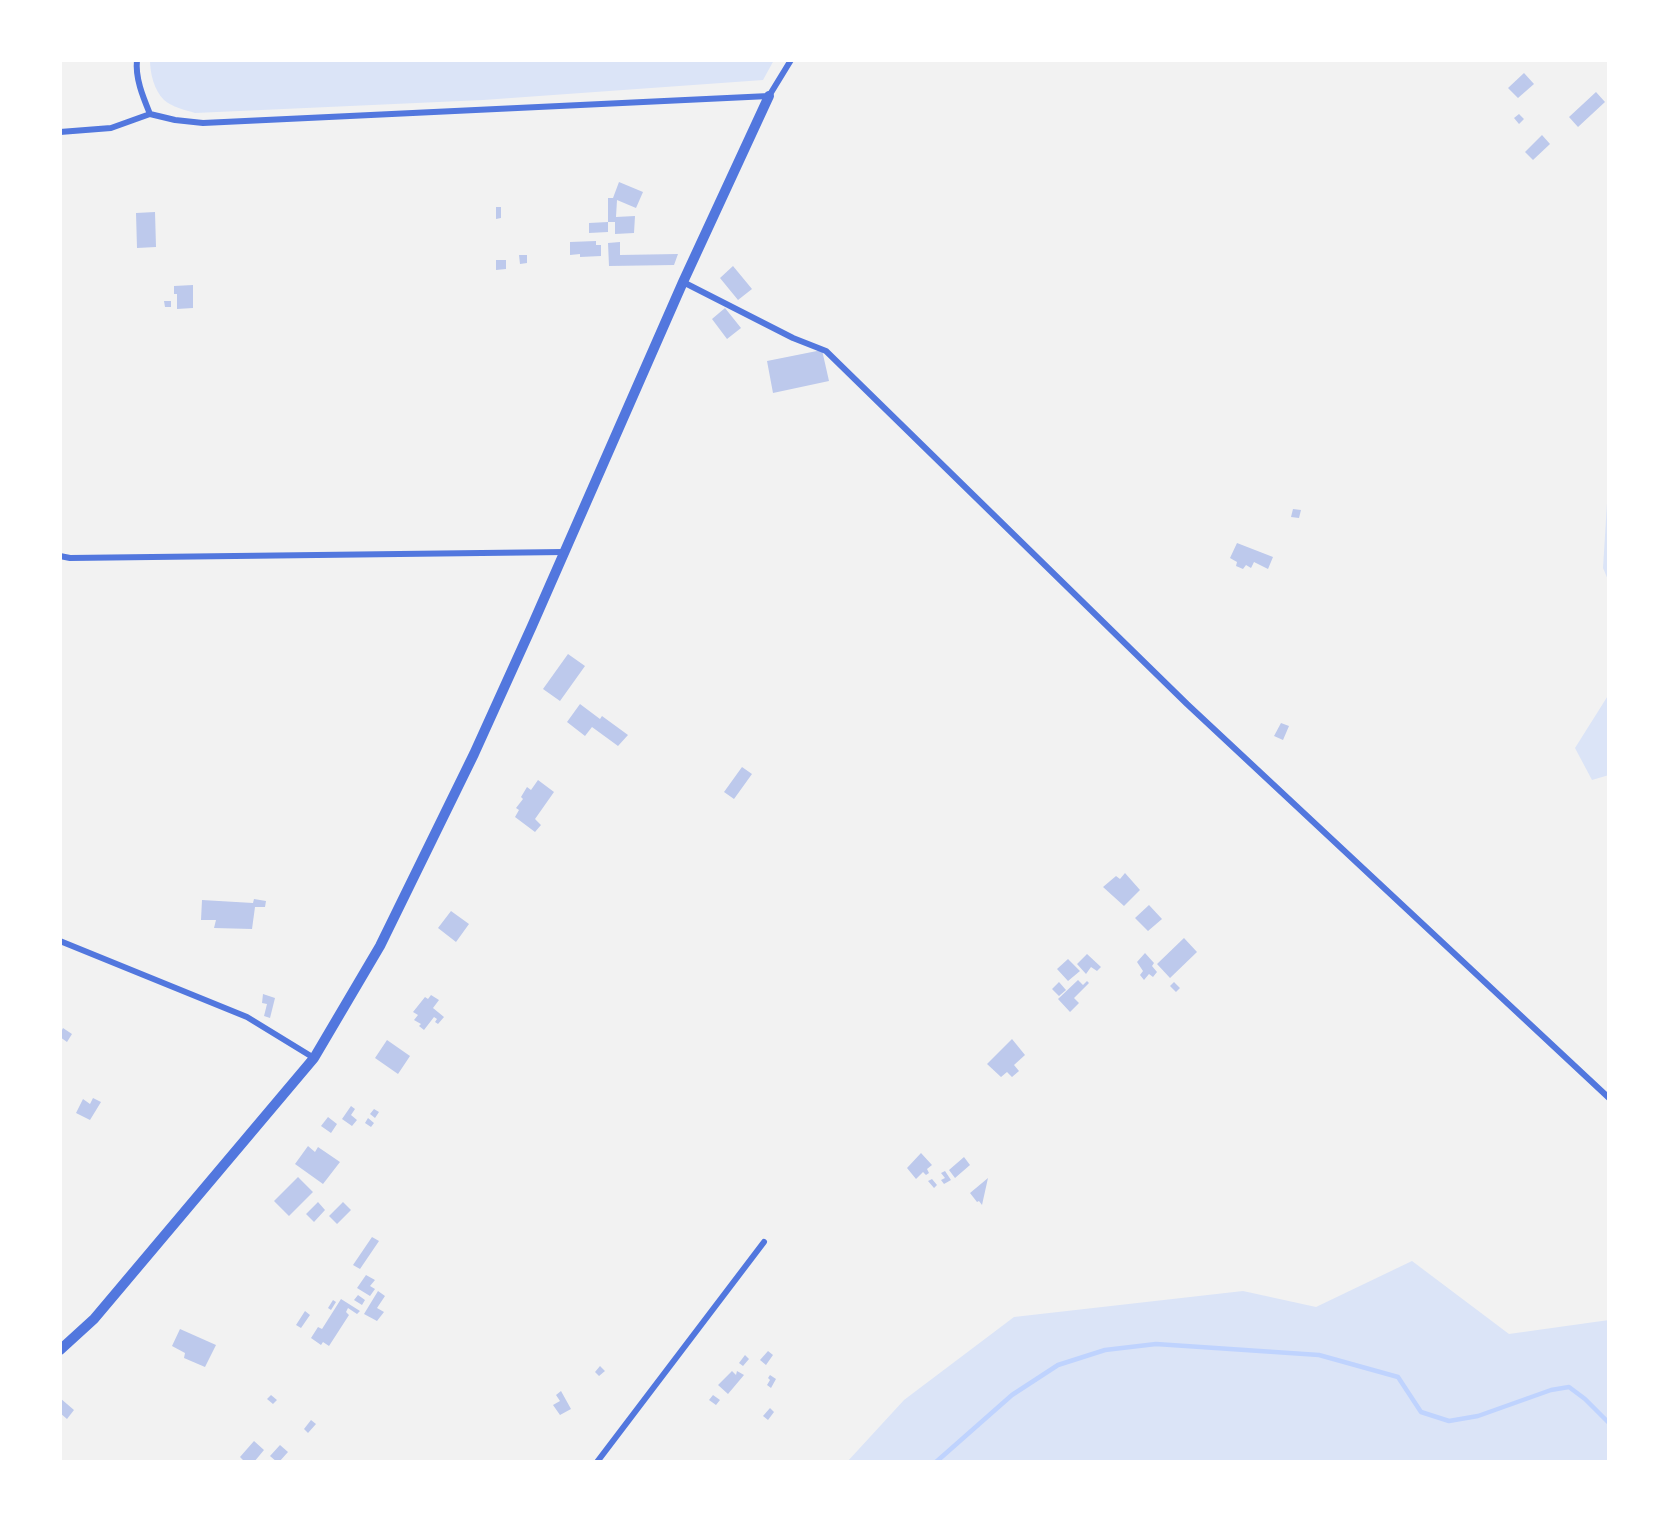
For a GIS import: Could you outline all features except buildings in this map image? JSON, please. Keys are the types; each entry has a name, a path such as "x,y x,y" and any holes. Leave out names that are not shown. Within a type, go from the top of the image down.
{"street":[{"path":"137,60 136,68 142,95 150,114"},
{"path":"60,1350 94,1319 314,1058 380,946 474,754 683,282 769,96 791,60"},
{"path":"60,132 111,128 150,114 203,123 769,96"},
{"path":"683,282 793,338 826,351 1187,704 1609,1098"},
{"path":"60,556 70,558 564,552"},
{"path":"60,941 247,1017 314,1058"},
{"path":"597,1462 764,1242"}],"shaded area":[{"path":"150,60 774,60 763,80 483,100 195,113 171,105 164,100 153,81"},
{"path":"1609,471 1609,582 1603,568"},
{"path":"1609,694 1609,775 1592,780 1575,748"},
{"path":"1412,1261 1509,1334 1609,1320 1609,1462 847,1462 904,1400 1014,1317 1243,1291 1316,1307"}],"waterway":[{"path":"936,1462 1012,1395 1058,1365 1105,1350 1156,1344 1319,1355 1398,1377 1421,1412 1449,1421 1478,1416 1551,1390 1569,1387 1609,1423"}]}
